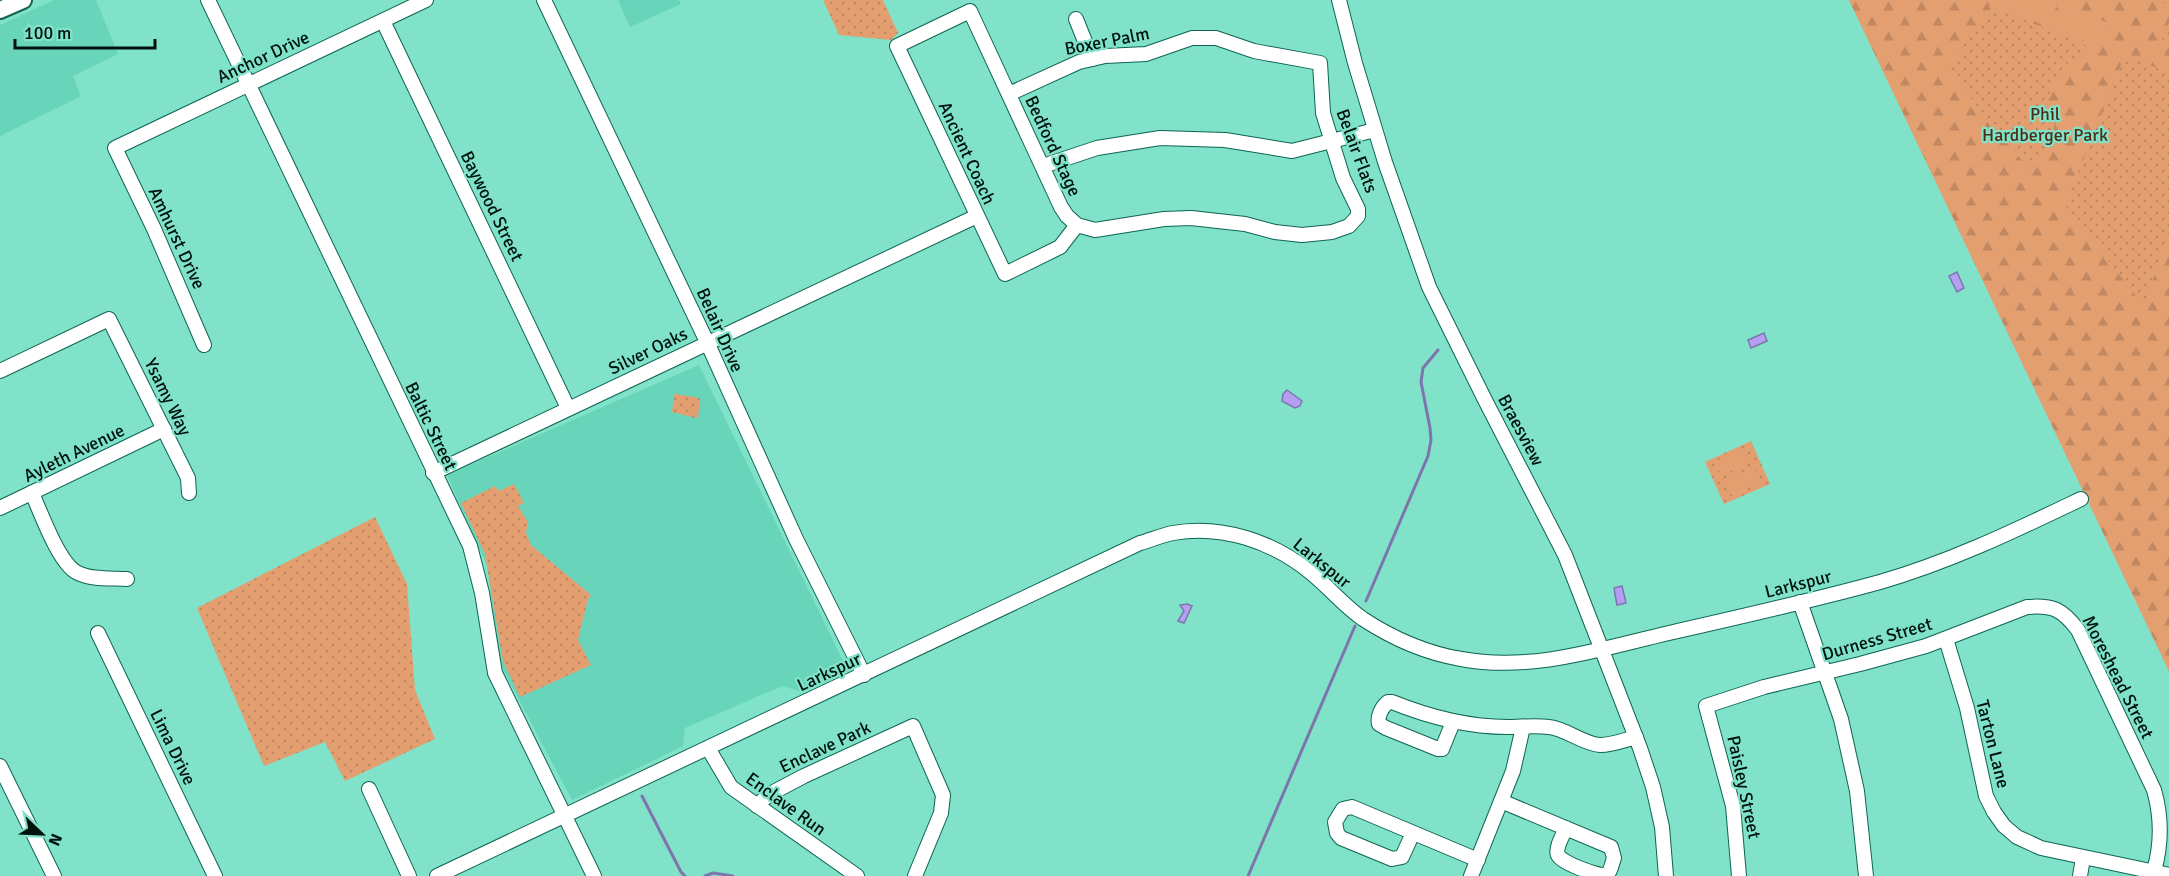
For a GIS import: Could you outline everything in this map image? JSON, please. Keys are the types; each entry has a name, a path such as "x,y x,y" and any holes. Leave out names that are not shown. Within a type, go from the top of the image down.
{"main road":[{"path":"0,10 23,0"}],"street":[{"name":"Baltic Street","path":"207,0 470,546 482,593 495,673 594,876"},
{"name":"Anchor Drive","path":"115,148 426,0"},
{"name":"Belair Drive","path":"544,0 707,342 796,539 864,675"},
{"name":"Braesview","path":"1339,0 1375,130 1430,287 1565,555 1636,737 1662,827 1666,876"},
{"name":"Ancient Coach","path":"970,11 897,46 1005,274 1059,247 1077,225"},
{"name":"Bedford Stage","path":"970,11 1061,207 1077,225"},
{"path":"1076,19 1092,59"},
{"name":"Baywood Street","path":"383,21 568,408"},
{"name":"Boxer Palm","path":"1009,94 1062,68 1092,59 1146,54 1178,41 1205,37 1254,51 1320,63"},
{"name":"Belair Flats","path":"1077,225 1090,229 1107,229 1142,222 1191,218 1245,224 1291,235 1332,232 1349,226 1358,216 1357,205 1344,178 1323,113 1320,63"},
{"path":"1043,166 1097,148 1160,138 1225,140 1286,151 1375,130"},
{"name":"Amhurst Drive","path":"115,148 154,229 204,345"},
{"name":"Silver Oaks","path":"434,473 977,216"},
{"name":"Ysamy Way","path":"0,371 109,319 188,478 189,493"},
{"name":"Ayleth Avenue","path":"0,508 164,429"},
{"path":"32,493 64,561 75,572 90,577 127,579"},
{"name":"Larkspur","path":"437,876 1140,543 1173,533 1209,531 1244,537 1277,550 1312,573 1362,618 1408,643 1433,652 1468,660 1512,663 1550,660 1602,649 1882,581 1970,550 2081,499"},
{"path":"1800,602 1841,719 1854,773 1866,876"},
{"name":"Durness Street","path":"1706,706 1764,687 1926,646 2026,607 2044,605 2055,608"},
{"name":"Moreshead Street","path":"2055,608 2067,616 2078,630 2154,790 2161,829 2154,871"},
{"name":"Lima Drive","path":"98,633 215,876"},
{"name":"Tarton Lane","path":"1946,639 1967,708 1986,796 1994,812 2010,832 2032,845 2169,876"},
{"path":"1453,722 1442,749 1438,749 1386,728 1378,721 1383,707 1388,702 1392,702 1420,713 1478,726 1558,728 1594,744 1602,745 1636,737"},
{"name":"Paisley Street","path":"1706,706 1733,806 1739,876"},
{"name":"Enclave Park","path":"757,806 768,795 795,781 913,726 943,795 941,813 915,876"},
{"path":"1471,876 1518,755 1523,727"},
{"name":"Enclave Run","path":"708,748 731,787 857,876"},
{"path":"0,766 54,876"},
{"path":"369,789 410,876"},
{"path":"1501,801 1566,828"},
{"path":"1413,833 1402,856 1397,860 1341,838 1337,833 1335,822 1343,808 1352,807 1478,860"},
{"path":"2080,876 2083,858"}],"shaded area":[{"path":"54,0 96,0 118,54 73,76 81,96 0,136 0,25"},
{"path":"618,0 679,0 681,4 630,27"},
{"path":"1957,272 1964,288 1957,292 1949,276"},
{"path":"1764,333 1767,341 1751,348 1748,340"},
{"path":"699,365 848,671 802,692 782,686 685,728 683,746 572,800 500,664 487,566 447,475"},
{"path":"1287,390 1302,401 1300,406 1295,408 1282,401 1283,394"},
{"path":"1622,586 1626,603 1617,605 1614,588"},
{"path":"1180,605 1192,606 1184,623 1178,621 1184,611"}],"green space":[{"path":"823,0 883,0 898,33 891,40 839,35"},
{"name":"Phil Hardberger Park","path":"1849,0 2169,0 2169,671"},
{"name":"Phil Hardberger Park","path":"1849,0 2014,0 2010,11 2057,3 2050,0 2156,0 2169,5 2169,23 2162,40 2169,43 2169,73 2125,55 2065,205 2144,306 2169,232 2169,671","holes":["1990,6 2086,45 2079,62 2065,64 2043,105 2057,109 2053,134 2031,171 1947,70"]},
{"path":"2014,0 2050,0 2058,3 2048,27 2009,11"},
{"path":"2069,7 2108,23 2098,46 2059,31"},
{"path":"676,394 699,398 698,417 672,412"},
{"path":"1751,441 1770,484 1724,504 1705,462"},
{"path":"1745,448 1752,462 1721,475 1715,461"},
{"path":"1754,468 1761,482 1730,495 1724,481"},
{"path":"514,484 524,503 518,506 528,522 526,533 531,545 591,595 578,640 591,665 520,697 503,661 485,554 461,503 495,486 499,491"},
{"path":"375,517 407,584 415,690 435,739 345,781 325,742 264,766 197,608"}],"waterway":[{"path":"1366,601 1428,456 1431,440 1430,428 1421,382 1423,368 1438,350"},
{"path":"1248,876 1355,626"},
{"path":"642,796 685,876"},
{"path":"705,876 713,873 733,876"}]}
